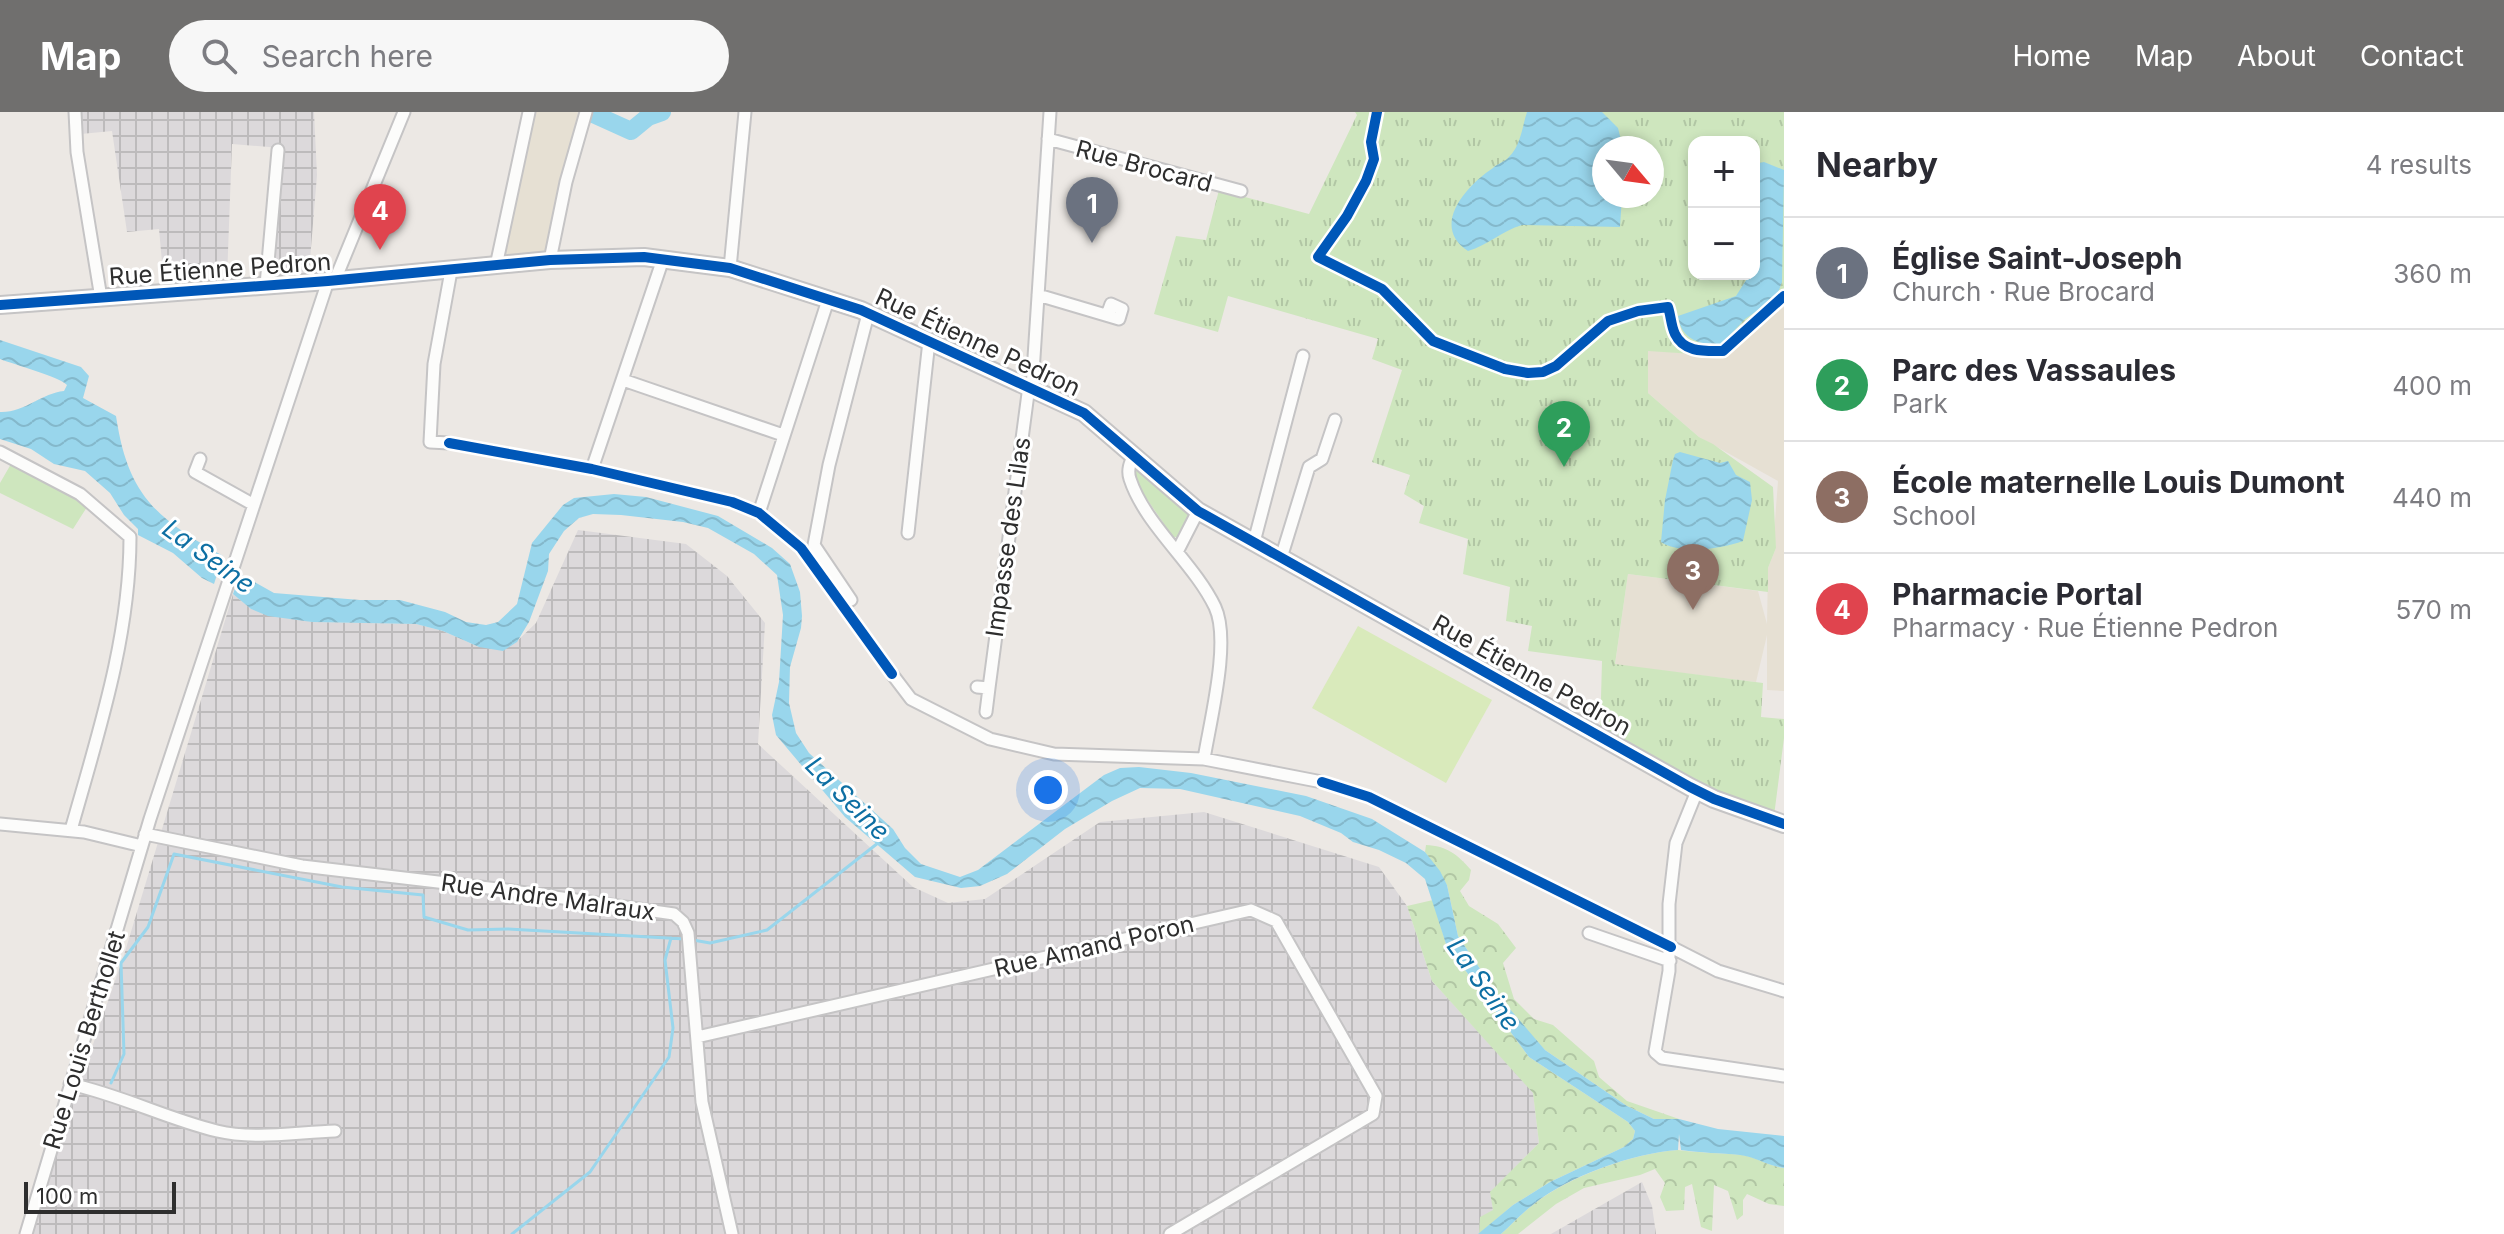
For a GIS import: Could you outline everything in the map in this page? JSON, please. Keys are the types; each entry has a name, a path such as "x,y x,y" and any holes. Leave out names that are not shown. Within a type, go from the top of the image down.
{"street":[{"path":"75,112 77,152 101,298"},
{"name":"Rue Louis Berthollet","path":"26,1234 47,1147 70,1084 144,840 254,505 331,281 404,112"},
{"path":"496,266 529,112"},
{"path":"730,268 745,112"},
{"name":"Rue Brocard","path":"1030,387 1050,112"},
{"path":"550,260 566,182 585,113"},
{"name":"Rue Brocard","path":"1048,139 1241,191"},
{"path":"266,285 278,150"},
{"path":"592,469 663,259"},
{"name":"Rue Étienne Pedron","path":"0,305 331,281 550,260 663,259 730,268 868,314 1084,413 1198,511 1697,791 1784,824"},
{"path":"449,443 430,442 434,364 451,271"},
{"path":"1038,295 1107,315"},
{"path":"759,513 828,300"},
{"path":"851,600 814,545 829,465 868,314"},
{"path":"908,533 929,341"},
{"path":"1254,542 1303,356"},
{"path":"623,380 783,435"},
{"name":"Impasse des Lilas","path":"986,712 983,688 1030,387"},
{"path":"1281,558 1309,467 1322,459 1335,420"},
{"path":"0,452 80,494 130,537 130,572 112,685 71,830"},
{"path":"1134,455 1129,466 1129,478 1147,510 1215,606 1222,626 1204,759"},
{"path":"200,459 195,472 254,505"},
{"path":"1177,552 1198,511"},
{"path":"892,674 911,699 990,739 1054,754 1204,759 1322,782"},
{"path":"1697,791 1676,843 1669,904 1670,961 1655,1052 1662,1058 1784,1076"},
{"name":"Rue Andre Malraux","path":"0,824 71,830 302,866 674,914 683,922 688,933 702,1102 732,1234"},
{"name":"Rue Amand Poron","path":"697,1037 1251,910 1276,921 1376,1096 1373,1114 1170,1234"},
{"path":"1589,933 1670,961"},
{"path":"1671,947 1718,971 1784,991"},
{"path":"70,1084 98,1090 219,1132 335,1131"}],"shaded area":[{"path":"81,112 314,112 317,175 309,272 274,275 281,148 232,144 227,279 164,284 159,229 127,232 112,131 81,134"},
{"path":"530,112 578,112 549,248 541,253 498,257"},
{"path":"1784,307 1784,691 1767,690 1767,635 1756,682 1615,665 1628,574 1758,591 1767,624 1768,568 1776,548 1774,534 1778,481 1699,437 1648,393 1648,350 1708,355 1748,333"},
{"path":"578,530 686,544 727,576 765,623 758,744 913,887 948,903 985,899 1100,822 1204,812 1379,867 1407,906 1432,981 1533,1092 1539,1143 1491,1192 1493,1211 1479,1234 32,1234 71,1108 124,955 233,594 251,609 312,622 416,624 443,631 479,647 514,644 536,623"},
{"path":"1642,1182 1652,1206 1656,1234 1551,1234"}],"green space":[{"path":"1355,112 1784,112 1784,304 1708,355 1648,351 1648,393 1699,437 1773,487 1776,548 1768,568 1768,592 1628,574 1615,664 1763,683 1761,717 1784,719 1774,816 1686,784 1600,734 1602,661 1528,651 1532,626 1506,621 1510,587 1463,574 1468,539 1419,523 1424,506 1404,494 1410,475 1372,462 1402,370 1372,359 1378,339 1228,296 1218,332 1154,314 1176,236 1206,240 1219,190 1309,214 1357,115"},
{"path":"11,464 87,507 73,529 0,493 0,483"},
{"path":"1133,464 1187,507 1189,518 1181,537 1173,537 1131,476"},
{"path":"1358,626 1492,700 1446,783 1312,708"},
{"path":"1426,845 1451,852 1471,870 1469,880 1460,891 1469,906 1498,924 1516,948 1503,963 1514,999 1534,1019 1553,1025 1594,1061 1599,1077 1627,1101 1679,1119 1654,1119 1627,1106 1545,1050 1530,1034 1497,994 1458,936 1447,885 1425,852"},
{"path":"1433,900 1446,944 1529,1057 1628,1122 1635,1131 1633,1139 1624,1147 1550,1182 1513,1205 1479,1234 1480,1217 1493,1210 1490,1192 1539,1143 1533,1093 1432,981 1407,906"},
{"path":"1678,1150 1742,1155 1784,1168 1784,1206 1769,1204 1747,1194 1743,1200 1743,1215 1737,1220 1728,1191 1714,1185 1712,1231 1701,1227 1692,1184 1685,1187 1684,1210 1666,1211 1660,1197 1665,1183 1655,1169 1584,1188 1556,1204 1518,1234 1501,1234 1534,1204 1583,1175 1622,1161"}],"water":[{"path":"1527,112 1602,112 1618,128 1620,136 1592,136 1592,208 1621,208 1620,227 1522,225 1468,251 1457,241 1452,230 1456,207 1472,185 1506,159 1518,142"},
{"path":"1760,163 1784,170 1782,282 1776,298 1745,319 1720,346 1705,344 1687,336 1678,316 1736,296 1746,280 1760,280"},
{"name":"La Seine","path":"0,340 81,367 89,376 83,398 116,416 128,466 149,502 180,529 223,556 214,584 202,578 173,553 138,535 138,529 124,515 110,493 85,471 54,464 31,449 0,439 0,412 17,409 64,391 67,385 46,374 0,359"},
{"path":"1680,452 1720,463 1728,461 1736,475 1750,482 1752,500 1743,541 1690,550 1661,542 1673,460 1675,454"},
{"name":"La Seine","path":"614,494 646,497 718,516 772,548 790,564 800,592 802,616 790,667 789,703 796,733 809,753 893,829 905,848 921,864 960,877 978,870 1104,775 1120,768 1191,773 1306,796 1372,819 1425,852 1440,871 1447,885 1458,936 1497,994 1545,1050 1627,1106 1654,1119 1679,1119 1718,1129 1784,1136 1784,1168 1740,1155 1681,1150 1679,1134 1678,1150 1622,1161 1583,1175 1548,1194 1501,1234 1478,1234 1513,1205 1550,1182 1624,1147 1633,1139 1635,1131 1628,1122 1529,1057 1446,944 1425,879 1406,863 1300,816 1180,789 1140,788 1065,829 1007,874 980,886 961,888 915,877 845,817 776,735 772,715 779,682 783,615 777,575 754,554 708,528 621,515 593,514 579,518 564,531 549,554 548,571 529,622 517,642 503,651 479,647 443,631 416,624 312,622 268,616 251,609 233,594 240,574 274,593 400,600 445,612 466,622 486,625 498,622 517,604 532,543 563,505 574,498"}],"waterway":[{"path":"589,112 631,131 648,117 662,112"},
{"name":"La Seine","path":"693,940 710,943 767,930 878,843"},
{"path":"111,1083 124,1054 121,963 148,927 174,854 342,887 423,895 424,917 468,930 508,929 685,939"},
{"path":"512,1234 590,1172 669,1057 673,1028 665,960 671,938"}],"cycle path":[{"path":"1377,112 1371,142 1374,159 1366,181 1347,216 1318,257 1382,289 1433,341 1505,369 1543,372 1556,366 1608,321 1638,311 1668,307 1674,331 1684,345 1696,350 1723,351 1784,296"},
{"path":"0,305 328,281 550,260 644,257 730,268 861,310 1084,413 1198,511 1690,787 1784,824"},
{"path":"449,443 592,469 732,502 759,513 801,548 892,674"},
{"path":"1322,782 1369,797 1671,947"}],"place":[{"name":"Église Saint-Joseph","path":"1092,243"},
{"name":"Pharmacie Portal","path":"380,250"},
{"name":"Parc des Vassaules","path":"1564,467"},
{"name":"École maternelle Louis Dumont","path":"1693,610"}]}
